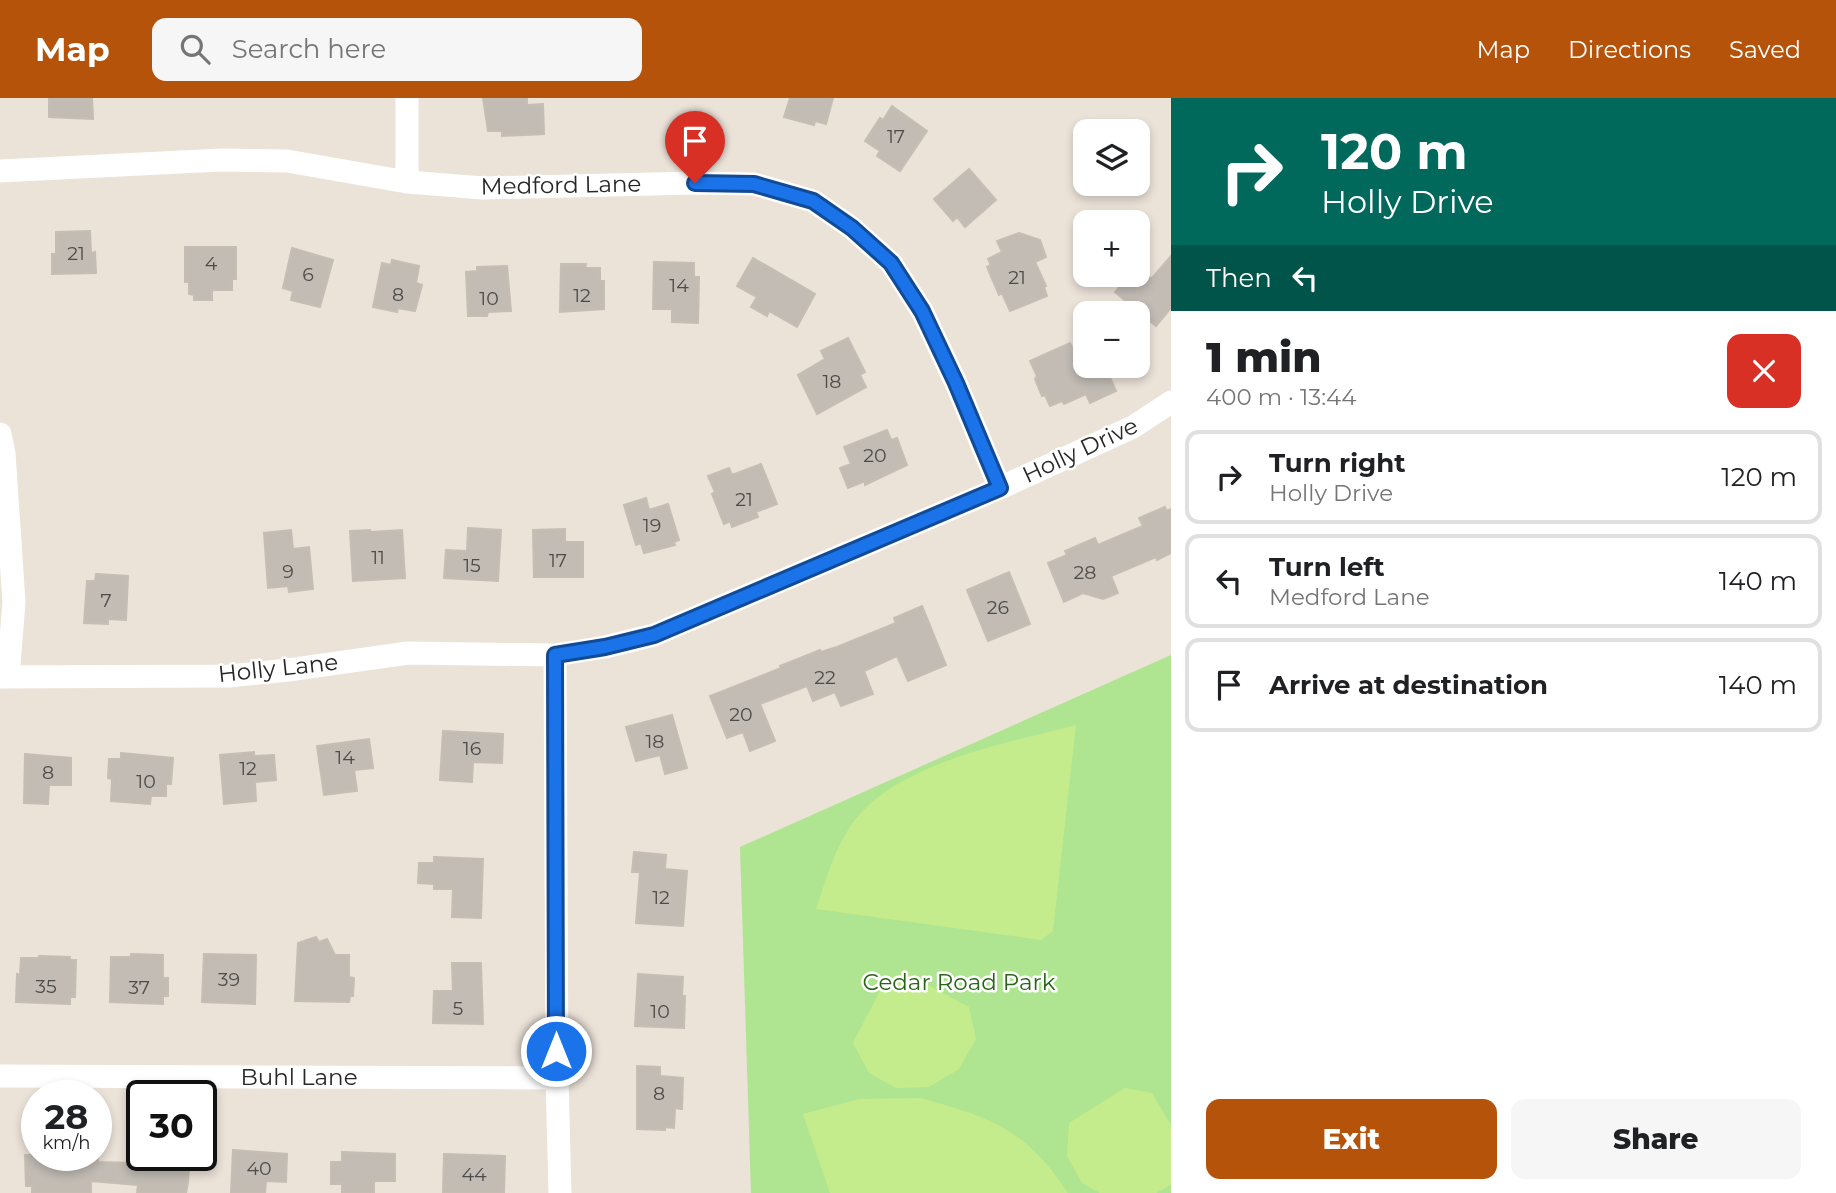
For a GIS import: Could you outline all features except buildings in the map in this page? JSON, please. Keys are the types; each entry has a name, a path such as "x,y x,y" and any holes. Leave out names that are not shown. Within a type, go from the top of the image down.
{"street":[{"path":"407,98 407,182"},
{"name":"Medford Lane","path":"0,171 221,160 287,161 407,182 483,188 754,184 813,201 852,228 891,263 922,311 1000,488"},
{"name":"Holly Drive","path":"555,655 654,635 1000,488 1133,427 1171,402"},
{"path":"0,434 4,453 14,602 4,677"},
{"name":"Holly Lane","path":"4,677 229,676 408,653 555,655"},
{"path":"555,655 559,1193"},
{"name":"Buhl Lane","path":"0,1076 557,1078"}],"green space":[{"name":"Cedar Road Park","path":"1171,655 1171,1193 751,1193 740,847"},
{"path":"1076,725 1053,931 1041,940 816,909 834,858 848,830 867,807 891,788 920,772 951,760"},
{"path":"909,975 969,1007 976,1039 959,1069 929,1087 896,1088 869,1073 853,1043 883,985"},
{"path":"1125,1088 1152,1093 1171,1125 1171,1185 1156,1193 1100,1193 1082,1183 1067,1156 1069,1123"},
{"path":"920,1098 967,1112 1004,1129 1037,1154 1068,1193 830,1193 803,1114 859,1099"}],"route":[{"path":"556,1051 555,655 654,635 1000,488 922,311 891,263 852,228 813,201 754,184 695,183"}]}
